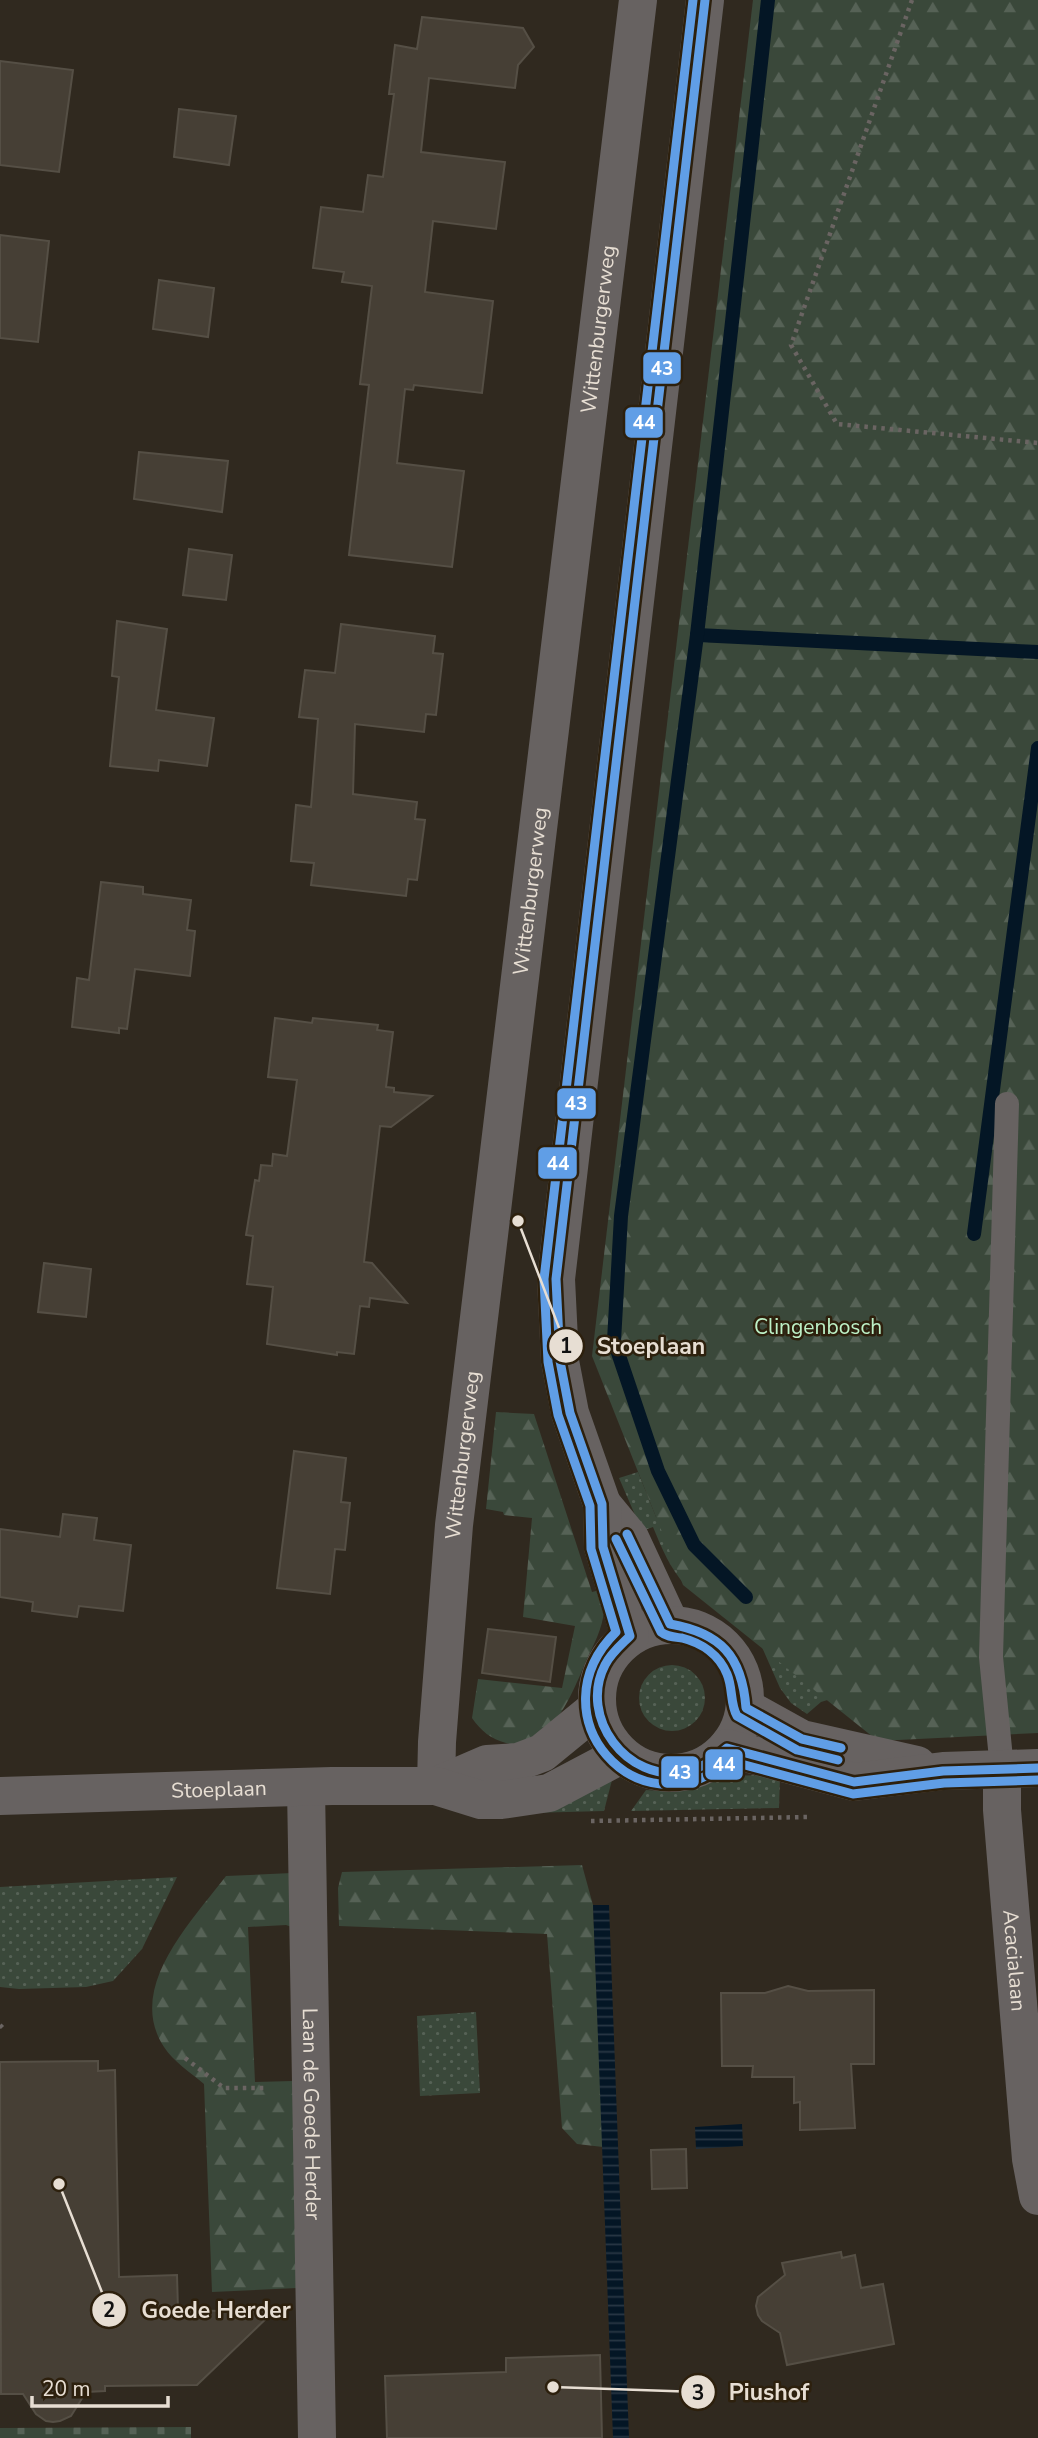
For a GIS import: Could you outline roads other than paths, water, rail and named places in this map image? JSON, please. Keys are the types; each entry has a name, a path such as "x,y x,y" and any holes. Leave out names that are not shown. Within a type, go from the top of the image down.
{"street":[{"name":"Wittenburgerweg","path":"436,1786 454,1525 638,0"},
{"path":"630,1636 603,1547 602,1504 570,1413 560,1361 556,1279 705,0"},
{"path":"602,1504 631,1538 670,1624"},
{"path":"670,1624 705,1632 720,1642 733,1656 746,1689 746,1708 742,1722 727,1748 703,1765 675,1773 656,1772 637,1766 621,1755 609,1741 597,1708 603,1668 614,1650 642,1630 670,1624"},
{"name":"Stoeplaan","path":"436,1786 486,1765 518,1762 542,1753 597,1708"},
{"path":"746,1708 802,1739 943,1771"},
{"path":"727,1748 854,1782 943,1771 1020,1768"},
{"name":"Stoeplaan","path":"0,1796 436,1786 481,1800 501,1800 549,1793 621,1755"},
{"name":"Acacialaan","path":"1020,1768 1002,1810 1031,2159 1038,2196"},
{"name":"Laan de Goede Herder","path":"306,1788 317,2438"}],"lane":[{"path":"1007,1104 991,1657 1020,1768"}],"water":[{"path":"593,1905 609,1905 629,2438 613,2438"},
{"path":"742,2124 743,2146 696,2149 695,2127"}],"waterway":[{"path":"746,1597 694,1545 658,1471 614,1341 621,1216 697,635 768,0"},
{"path":"697,635 1038,652"},
{"path":"974,1234 1038,748"}],"place":[{"name":"Stoeplaan","path":"518,1221"},
{"name":"Goede Herder","path":"59,2184"},
{"name":"Piushof","path":"553,2387"}],"park label":[{"name":"Clingenbosch","path":"818,1327"}]}
